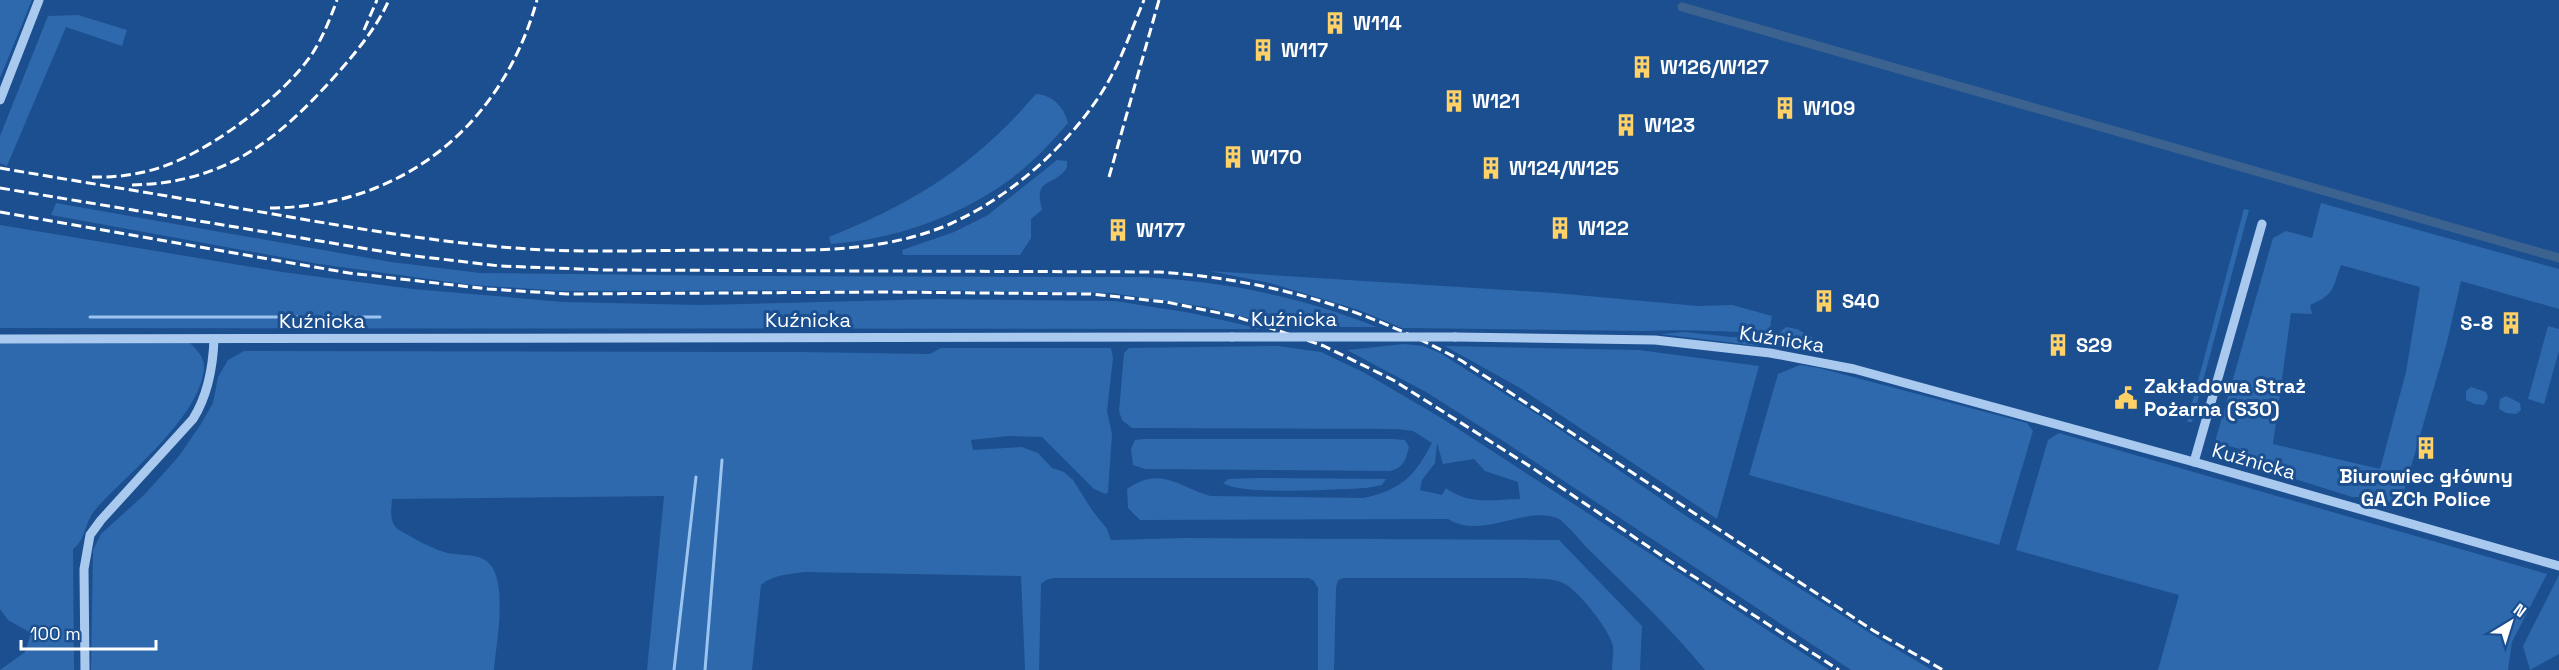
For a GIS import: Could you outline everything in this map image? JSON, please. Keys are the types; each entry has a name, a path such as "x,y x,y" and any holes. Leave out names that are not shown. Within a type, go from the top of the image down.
{"street":[{"path":"0,100 39,0"},
{"path":"2194,462 2262,224"},
{"name":"Kuźnicka","path":"0,339 1455,337 1655,340 1770,353 1854,369 1906,382 2559,566"},
{"path":"85,670 84,569 87,543 101,520 187,428 199,410 212,369 214,339"}],"shaded area":[{"path":"0,0 32,0 0,78"},
{"path":"78,15 127,30 122,46 66,27 7,166 0,163 0,136 48,16"},
{"path":"1036,94 1053,99 1064,112 1068,123 1027,166 1012,178 971,204 926,224 855,242 831,244 829,237 917,195 967,161 1013,119"},
{"path":"1057,160 1067,161 1067,168 1042,187 1040,199 1042,210 1031,219 1031,238 1020,255 903,255 902,250 954,232 988,215"},
{"path":"56,203 391,262 480,273 1143,277 1174,279 1262,292 1319,307 1377,327 1282,327 1206,307 1112,293 913,290 563,291 472,285 319,264 51,215"},
{"path":"2321,203 2559,269 2559,309 2461,281 2447,342 2404,491 2422,497 2403,505 2369,497 2352,497 2263,469 2242,459 2243,450 2215,442 2273,238 2286,231 2312,238","holes":["2341,265 2420,287 2406,372 2380,469 2273,444 2291,313 2312,314 2310,305 2329,294"]},
{"path":"2244,209 2249,210 2192,422 2187,422"},
{"path":"0,225 282,272 413,289 564,302 700,305 937,299 1115,301 1191,313 1262,329 0,328"},
{"path":"1209,271 1555,293 1698,306 1732,305 1772,316 1769,333 1691,330 1402,328 1359,310 1270,283"},
{"path":"2548,326 2559,329 2559,351 2544,404 2528,399"},
{"path":"1786,327 1797,329 1815,339 1813,346 1796,345 1781,338 1780,332"},
{"path":"1685,332 1731,337 1761,336 1759,346 1660,334"},
{"path":"0,339 185,339 198,352 204,364 199,388 176,426 95,510 81,541 73,549 74,670 0,670 25,652 31,633 8,620 0,609"},
{"path":"1404,344 1423,346 1440,353 1543,418 1683,514 1932,670 1851,670 1426,392 1347,350"},
{"path":"1278,346 1321,352 1365,373 1443,419 1829,670 1705,670 1662,622 1568,527 1557,518 1544,515 1474,526 1448,519 1140,520 1128,508 1127,489 1150,479 1169,480 1211,496 1364,498 1388,490 1406,480 1419,465 1432,443 1413,431 1397,429 1132,428 1122,420 1119,411 1124,353 1129,348","holes":["1437,443 1443,464 1474,459 1485,471 1518,482 1520,499 1482,500 1464,497 1446,488 1442,495 1420,490 1422,480 1435,463"]},
{"path":"1445,346 1639,350 1759,366 1717,519 1520,388"},
{"path":"941,348 1111,348 1113,358 1107,411 1112,434 1106,494 1094,489 1042,437 1009,436 971,440 973,450 1022,447 1038,453 1052,468 1064,472 1073,480 1107,529 1111,540 1183,538 1559,540 1642,626 1640,670 1612,670 1613,646 1600,621 1570,587 1550,579 1343,578 1338,580 1336,588 1334,670 1318,670 1318,588 1309,578 1054,578 1041,584 1039,670 1025,670 1021,576 804,572 776,577 761,585 752,670 647,670 664,496 392,499 392,520 399,530 444,552 481,558 493,568 497,580 500,611 494,670 91,670 93,550 101,534 145,494 179,456 213,403 218,377 228,360 244,351 930,354"},
{"path":"1800,365 2027,423 2033,431 1999,545 1749,475 1778,374"},
{"path":"2471,387 2486,392 2488,398 2484,405 2466,400 2466,391"},
{"path":"2506,396 2520,403 2521,410 2516,414 2506,413 2499,409 2500,399"},
{"path":"2059,433 2547,574 2512,642 2508,670 2158,670 2179,595 2016,550 2048,440"},
{"path":"1392,439 1405,440 1409,447 1401,465 1390,471 1145,469 1133,465 1131,449 1135,440"},
{"path":"1229,479 1386,479 1382,485 1366,488 1314,490 1270,491 1234,487 1223,483"},
{"path":"2559,575 2559,654 2530,670 2523,646"}],"waterway":[{"path":"1682,7 2559,258"},
{"path":"90,317 380,317"},
{"path":"705,670 722,460"},
{"path":"674,670 696,477"}],"railway":[{"path":"92,177 113,177 156,169 194,153 232,129 269,100 300,69 320,41 337,0"},
{"path":"364,30 377,0"},
{"path":"132,185 165,182 221,167 270,138 314,99 358,49 389,0"},
{"path":"270,208 318,204 362,193 403,175 440,151 472,121 499,86 521,45 537,0"},
{"path":"0,168 376,231 490,246 601,251 811,250 867,246 923,234 950,224 994,200 1035,169 1072,132 1102,92 1120,59 1144,0"},
{"path":"1109,177 1159,0"},
{"path":"0,188 398,254 500,266 606,270 1160,272 1201,276 1278,290 1353,312 1426,342 1462,361 1874,631 1943,670"},
{"path":"0,212 349,273 488,289 567,294 883,292 1091,294 1166,302 1234,316 1324,346 1393,380 1531,467 1665,558 1839,670"}],"place":[{"name":"W114","path":"1335,23"},
{"name":"W117","path":"1263,50"},
{"name":"W126/W127","path":"1642,67"},
{"name":"W121","path":"1454,101"},
{"name":"W109","path":"1785,108"},
{"name":"W123","path":"1626,125"},
{"name":"W170","path":"1233,157"},
{"name":"W124/W125","path":"1491,168"},
{"name":"W122","path":"1560,228"},
{"name":"W177","path":"1118,230"},
{"name":"S40","path":"1824,301"},
{"name":"S-8","path":"2511,323"},
{"name":"S29","path":"2058,345"},
{"name":"Zakładowa Straż Pożarna (S30)","path":"2126,398"},
{"name":"Biurowiec główny GA ZCh Police","path":"2426,448"}]}
